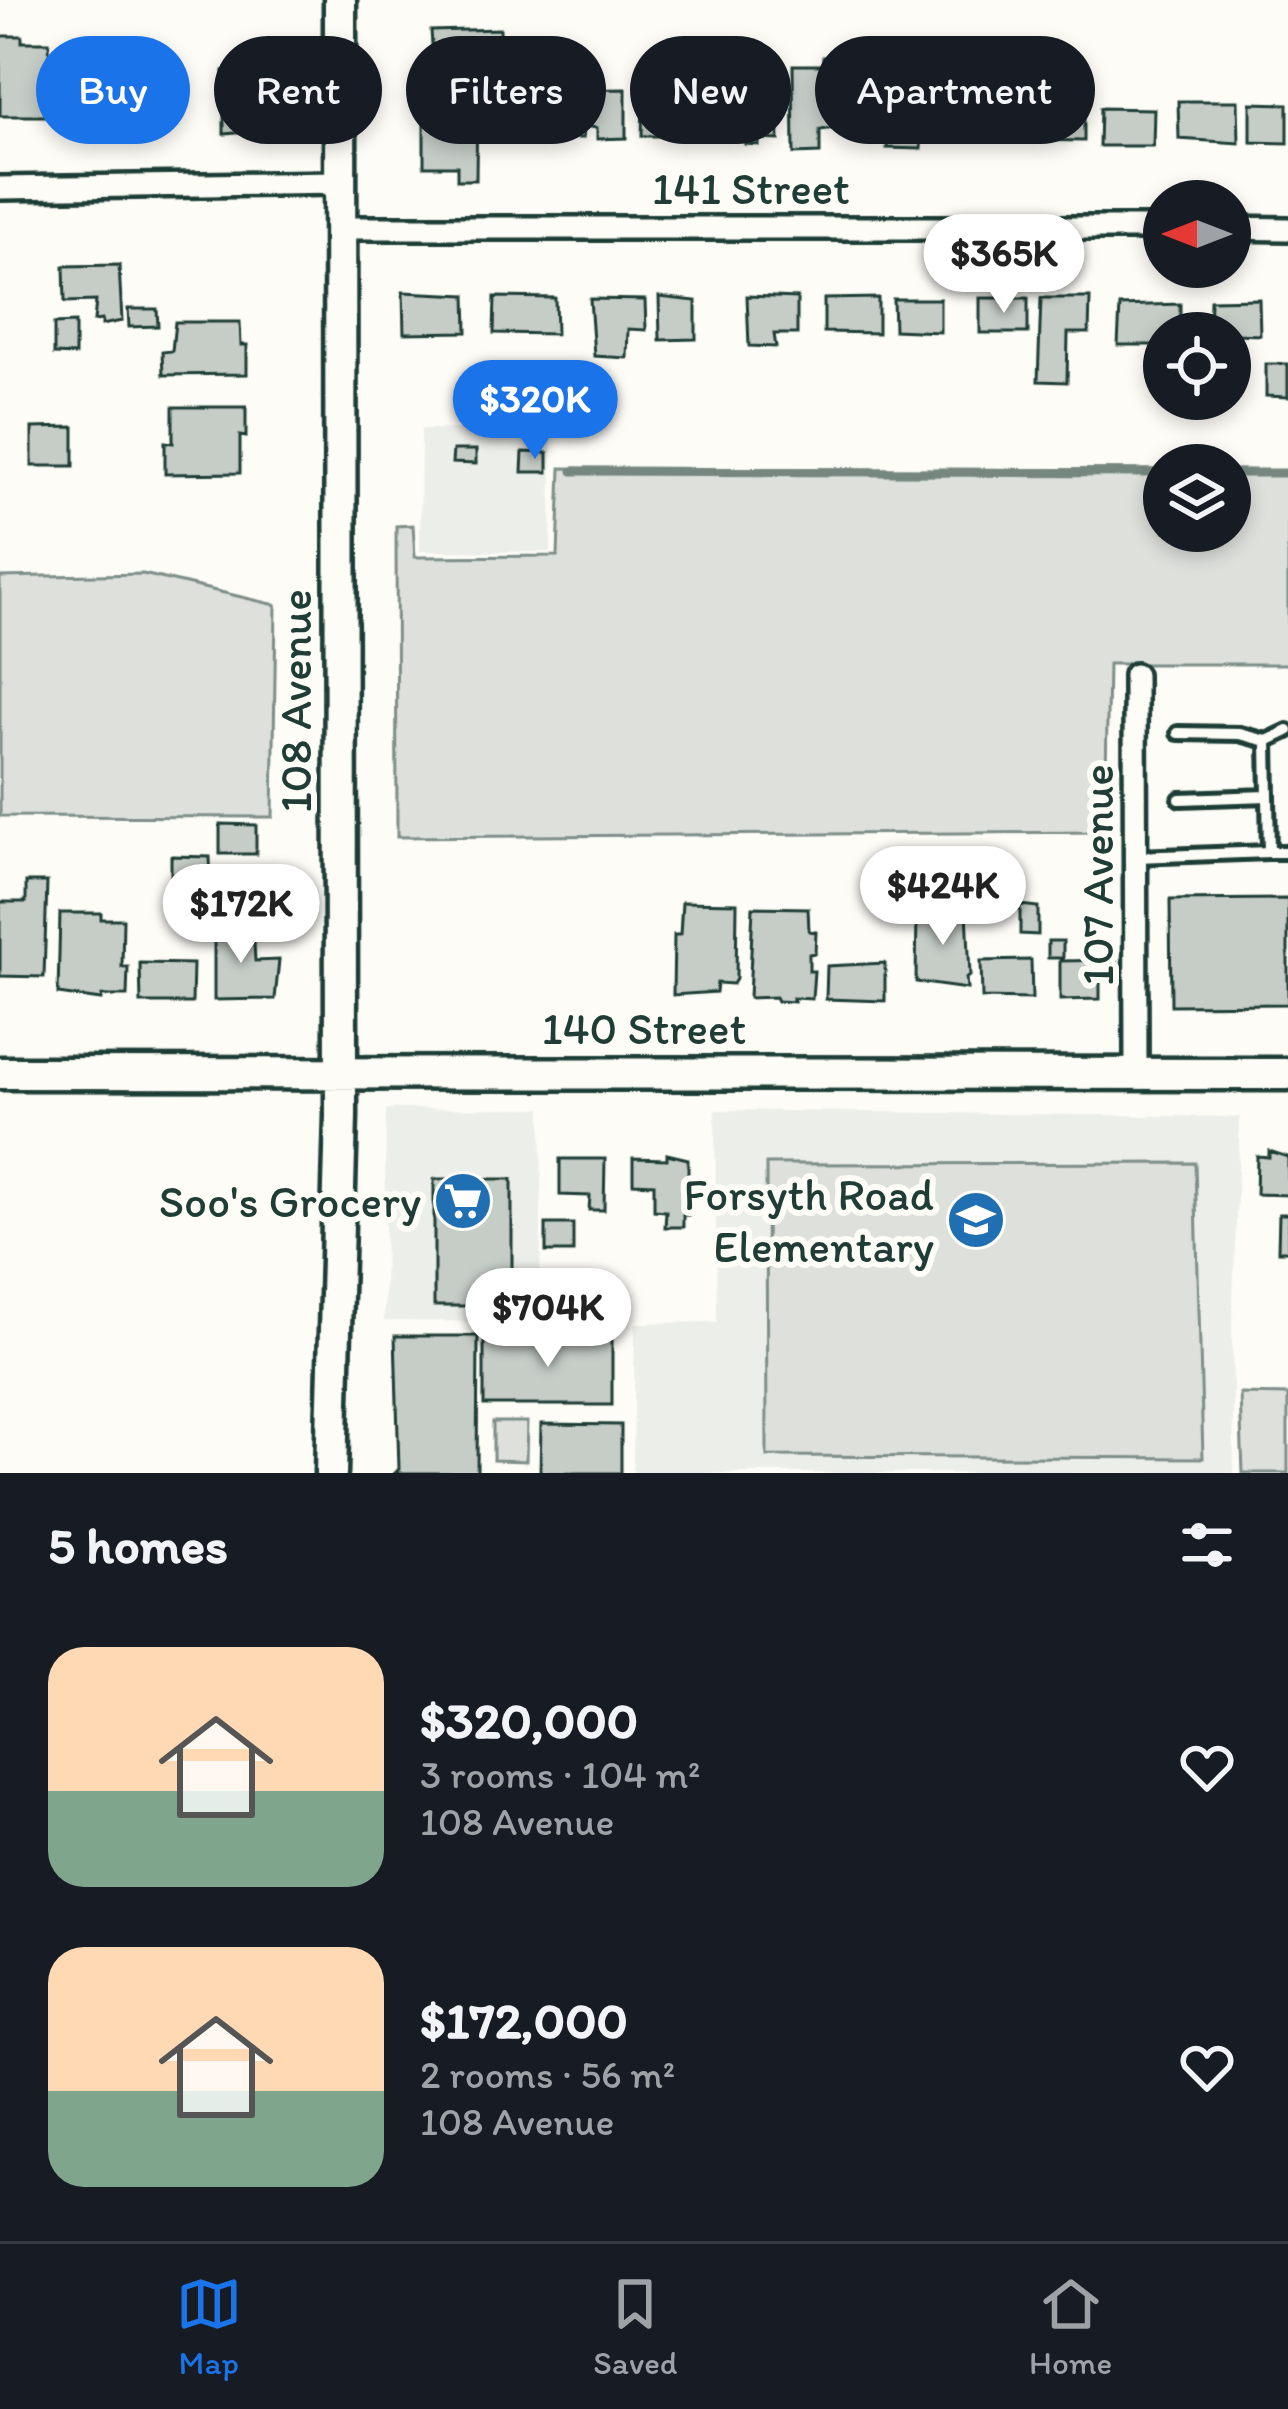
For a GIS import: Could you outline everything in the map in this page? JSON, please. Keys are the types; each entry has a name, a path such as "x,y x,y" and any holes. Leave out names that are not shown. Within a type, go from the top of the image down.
{"main road":[{"name":"108 Avenue","path":"331,1473 340,1072 340,0"},
{"name":"140 Street","path":"0,1073 1288,1074"}],"street":[{"path":"0,188 339,183"},
{"name":"141 Street","path":"338,228 1143,228"},
{"path":"1251,228 1288,229"},
{"name":"107 Avenue","path":"1135,675 1136,1075"}],"lane":[{"path":"1178,734 1240,734 1268,741 1288,730"},
{"path":"1268,741 1269,852"},
{"path":"1180,799 1268,796"},
{"path":"1136,857 1288,852"}],"shaded area":[{"path":"421,429 552,430 551,552 420,551"},
{"path":"561,468 1143,470 1143,552 1251,552 1251,470 1288,471 1288,664 1108,664 1105,832 397,837 396,526 413,525 415,557 558,556"},
{"path":"143,574 276,605 273,817 0,816 0,577"},
{"path":"542,1108 540,1322 384,1321 386,1109"},
{"name":"Forsyth Road Elementary","path":"715,1110 1240,1117 1232,1326 1234,1473 633,1473 635,1323 717,1322"},
{"name":"Forsyth Road Elementary","path":"1195,1163 1203,1458 767,1456 766,1164"},
{"path":"1240,1394 1288,1395 1288,1473 1243,1473"},
{"path":"493,1422 527,1422 526,1461 493,1460"}],"building":[{"path":"500,29 500,36 431,36 431,31"},
{"path":"0,36 22,36 22,42 36,42 36,116 0,116"},
{"path":"793,65 815,65 815,144 820,144 820,153 794,154"},
{"path":"606,89 626,89 626,138 606,139"},
{"path":"1178,101 1238,101 1239,143 1179,139"},
{"path":"1251,103 1288,104 1288,143 1251,142"},
{"path":"1100,108 1154,109 1153,146 1099,146"},
{"path":"424,144 476,144 476,180 457,180 457,166 424,166"},
{"path":"887,144 921,144 921,149 887,148"},
{"path":"119,265 122,321 102,325 102,320 94,321 96,301 65,302 64,266"},
{"path":"403,292 466,295 467,332 404,333"},
{"path":"747,296 797,298 797,334 774,334 776,347 749,346"},
{"path":"495,297 555,298 556,334 494,333"},
{"path":"659,297 696,301 696,339 660,340"},
{"path":"878,298 878,333 824,332 824,299"},
{"path":"980,298 1028,298 1028,333 980,333"},
{"path":"1041,298 1090,298 1089,333 1068,333 1067,382 1038,381"},
{"path":"590,299 645,300 646,330 628,329 627,358 594,356"},
{"path":"893,299 940,299 940,332 894,330"},
{"path":"1259,299 1260,335 1251,335 1251,312 1210,312 1210,300"},
{"path":"1180,304 1180,312 1143,312 1143,345 1118,345 1120,306"},
{"path":"128,309 157,309 158,326 129,327"},
{"path":"175,322 240,322 241,345 247,345 247,374 163,375 162,352 172,351"},
{"path":"75,323 75,355 54,354 54,324"},
{"path":"1266,364 1288,364 1288,397 1266,396"},
{"path":"173,407 246,407 240,473 165,474 165,442 173,443"},
{"path":"74,427 74,466 32,466 32,428"},
{"path":"453,450 476,450 476,464 452,463"},
{"path":"523,452 548,453 548,472 522,472"},
{"path":"220,824 256,825 256,854 220,854"},
{"path":"171,856 210,857 211,886 171,886"},
{"path":"950,879 962,879 963,899 949,898"},
{"path":"26,882 47,882 44,977 0,976 0,902 26,902"},
{"path":"1288,899 1288,1004 1171,1005 1170,900"},
{"path":"682,902 737,903 733,984 717,983 716,992 673,995 674,935 680,935"},
{"path":"1020,905 1038,907 1038,935 1020,934"},
{"path":"753,907 808,908 809,931 816,932 815,953 809,954 809,971 814,971 812,999 749,998"},
{"path":"917,910 967,910 967,989 916,982"},
{"path":"60,913 101,913 101,919 123,919 127,996 102,996 101,1000 58,994"},
{"path":"253,925 255,961 279,960 275,999 214,1000 214,926"},
{"path":"1048,941 1063,941 1063,958 1048,958"},
{"path":"1031,960 1032,999 982,998 981,961"},
{"path":"1116,960 1116,973 1100,974 1100,999 1060,1000 1060,961"},
{"path":"140,963 193,964 192,1003 141,1003"},
{"path":"885,963 885,1001 826,999 827,966"},
{"path":"1269,1151 1288,1157 1288,1195 1256,1194 1257,1156 1269,1157"},
{"path":"667,1154 688,1159 688,1215 683,1215 683,1227 665,1227 666,1211 654,1210 654,1184 633,1183 633,1158 667,1159"},
{"path":"560,1159 605,1159 604,1210 589,1210 590,1196 560,1195"},
{"path":"434,1179 512,1179 512,1306 434,1306"},
{"path":"1279,1214 1288,1214 1288,1251 1278,1251"},
{"path":"546,1224 573,1224 573,1252 546,1252"},
{"path":"484,1334 612,1334 612,1405 484,1405"},
{"path":"395,1336 478,1336 477,1473 395,1473 399,1469"},
{"path":"541,1424 621,1425 621,1473 540,1473"}],"waterway":[{"path":"573,471 1143,473"},
{"path":"1251,473 1288,473"}],"place":[{"name":"Soo's Grocery","path":"463,1201"},
{"name":"Forsyth Road Elementary","path":"976,1220"}]}
